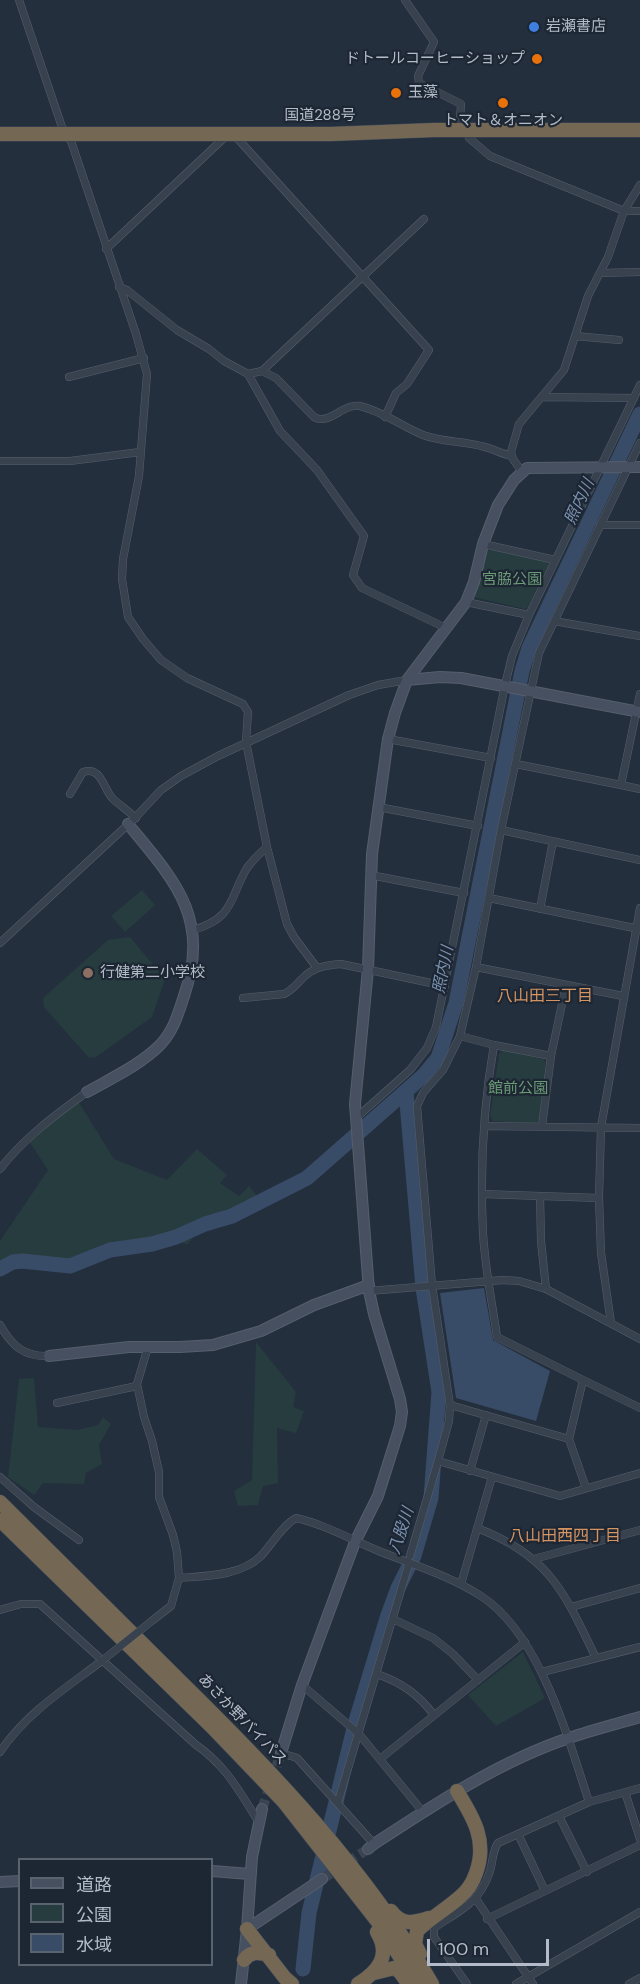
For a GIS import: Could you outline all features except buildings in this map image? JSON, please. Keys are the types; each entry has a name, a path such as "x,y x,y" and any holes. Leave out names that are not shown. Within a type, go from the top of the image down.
{"highway":[{"name":"国道288号","path":"0,134 67,137 231,138 640,130"},
{"name":"国道288号","path":"0,141 115,135 467,134"},
{"name":"あさか野バイパス","path":"0,1502 234,1734 301,1814 366,1886 432,1984"},
{"name":"あさか野バイパス","path":"0,1520 301,1814 378,1922 417,1984"},
{"path":"439,1984 415,1944 417,1931 465,1892 472,1883 480,1858 480,1835 458,1791"},
{"path":"374,1973 383,1957 384,1946 379,1934 355,1906 328,1865 304,1835 301,1814 323,1822 400,1921 411,1923 432,1917"},
{"path":"247,1929 292,1984"},
{"path":"244,1960 248,1955 255,1953 268,1955"},
{"path":"358,1984 374,1973 394,1968 400,1972 408,1984"}],"street":[{"path":"19,0 144,358 147,381 139,476 123,559 122,579 128,617 161,660 187,678 243,704 248,712 246,742 267,847 287,924 294,938 317,968"},
{"path":"405,0 434,42 418,76 419,83 461,104 460,120 467,134 490,156 624,211 640,211"},
{"path":"106,249 231,138 429,350 407,384 396,393 385,417"},
{"path":"522,472 512,456 513,440 519,424 564,370 588,296 601,273 624,211 640,185"},
{"path":"248,374 262,371 424,219"},
{"path":"601,273 640,272"},
{"path":"119,287 128,290 177,330 248,374 280,431 317,470 364,536 353,575 362,588 446,628"},
{"path":"575,336 619,340"},
{"path":"69,377 144,358"},
{"path":"262,371 276,378 319,420 325,420 352,405 364,407 423,435 484,446 512,456"},
{"path":"356,1118 400,1080 419,1060 436,1027 512,657 529,615 640,385"},
{"path":"542,397 634,398"},
{"path":"338,1802 449,1421 450,1405 432,1285 417,1106 423,1093 443,1070 460,1036 539,653 600,525 634,467 640,443"},
{"path":"0,461 70,461 140,452"},
{"path":"634,467 527,468 522,472 506,490 483,544 474,582 466,602 407,680 388,739 370,875 368,969 355,1104 369,1288 374,1314 395,1378 402,1412 400,1426 378,1496 355,1542 302,1685 280,1753 297,1758 338,1802 371,1847 458,1791 538,1750 568,1738 640,1717"},
{"path":"600,525 640,525"},
{"path":"483,544 555,560"},
{"path":"466,602 529,615"},
{"path":"554,621 640,636"},
{"path":"0,943 171,783 246,742 349,695 407,680 461,678 638,712"},
{"path":"621,785 640,694"},
{"path":"388,739 491,758"},
{"path":"516,764 640,789"},
{"path":"0,1169 45,1123 87,1092 132,1066 155,1049 171,1031 192,970 195,948 193,930 183,899 132,821 111,797 102,778 93,772 83,772 70,794"},
{"path":"378,807 477,826"},
{"path":"501,830 640,860"},
{"path":"540,909 553,841"},
{"path":"193,930 206,927 231,906 247,869 267,847"},
{"path":"370,875 464,893"},
{"path":"489,898 638,928"},
{"path":"611,1323 601,1253 598,1198 601,1128 640,908"},
{"path":"243,998 284,994 308,973 324,965 341,964 445,986"},
{"path":"476,967 623,996"},
{"path":"542,1126 551,1056 566,985"},
{"path":"460,1036 551,1056"},
{"path":"494,1045 484,1126 482,1194 483,1235 497,1337 640,1408"},
{"path":"484,1126 640,1128"},
{"path":"482,1194 598,1198"},
{"path":"540,1196 541,1241 546,1289"},
{"path":"0,1325 12,1344 20,1351 31,1355 49,1356 148,1347 189,1347 220,1343 261,1331 314,1305 369,1288 519,1281 546,1289 640,1339"},
{"path":"0,1752 20,1726 41,1707 171,1606 179,1578 173,1535 159,1497 159,1472 137,1386 148,1347"},
{"path":"583,1380 569,1439 586,1488"},
{"path":"57,1403 137,1386"},
{"path":"450,1405 569,1439"},
{"path":"470,1471 486,1415"},
{"path":"438,1461 560,1496 640,1473"},
{"path":"0,1477 34,1507 79,1540"},
{"path":"461,1584 492,1477"},
{"path":"179,1578 231,1571 253,1562 296,1518 355,1542 410,1559 461,1584 503,1614 525,1642 542,1672 590,1802"},
{"path":"477,1528 513,1544 534,1559 551,1576 596,1658"},
{"path":"534,1559 640,1530"},
{"path":"570,1607 640,1587"},
{"path":"0,1610 21,1604 40,1604 195,1744 215,1758 234,1781 258,1821"},
{"path":"393,1619 434,1638 478,1680"},
{"path":"380,1759 525,1642"},
{"path":"542,1672 640,1647"},
{"path":"376,1674 409,1688 418,1695 434,1715"},
{"path":"302,1685 359,1734 423,1812"},
{"path":"467,1984 433,1933 434,1929 476,1899 484,1889 497,1844 590,1802 640,1788"},
{"path":"625,1792 640,1839"},
{"path":"241,1984 250,1874 262,1809"},
{"path":"559,1816 587,1872"},
{"path":"518,1834 545,1891"},
{"path":"487,1918 640,1845"},
{"path":"213,1871 250,1874"},
{"path":"247,1929 322,1879"},
{"path":"0,1882 18,1881"},
{"path":"476,1899 533,1984"},
{"path":"516,1984 640,1912"},
{"path":"629,1984 640,1978"}],"green space":[{"name":"宮脇公園","path":"491,550 546,561 549,564 525,609 473,597 486,551"},
{"path":"142,890 155,905 125,932 111,916"},
{"path":"130,937 165,979 152,1017 96,1057 89,1058 44,1007 43,998 108,940"},
{"name":"館前公園","path":"503,1050 543,1059 546,1063 539,1120 536,1124 493,1121 490,1116 499,1054"},
{"path":"78,1101 114,1159 167,1180 197,1149 227,1175 220,1183 239,1196 249,1186 258,1197 232,1214 210,1214 188,1244 157,1240 112,1247 104,1244 68,1263 16,1264 0,1273 0,1241 48,1170 29,1141"},
{"path":"256,1342 296,1392 293,1407 304,1411 296,1433 277,1428 278,1483 263,1486 258,1505 238,1506 234,1491 252,1480"},
{"path":"34,1378 38,1427 77,1430 98,1425 103,1417 111,1424 99,1445 102,1464 86,1473 84,1484 43,1483 34,1495 8,1477 19,1379"},
{"path":"523,1652 545,1698 496,1726 468,1695"}],"water":[{"path":"484,1288 493,1340 550,1371 536,1421 456,1398 440,1293"}],"waterway":[{"name":"照内川","path":"0,1269 13,1262 22,1261 70,1266 110,1250 152,1244 176,1237 205,1224 232,1216 307,1178 423,1076 438,1058 456,1003 522,671 529,648 640,414"},
{"name":"八股川","path":"303,1969 309,1913 355,1724 388,1615 414,1556 431,1498 439,1392 423,1288 406,1091"}],"tunnel":[{"path":"262,1809 281,1753"},
{"path":"322,1879 368,1849"}],"place":[{"name":"岩瀬書店","path":"534,27"},
{"name":"ドトールコーヒーショップ","path":"537,59"},
{"name":"玉藻","path":"396,93"},
{"name":"トマト＆オニオン","path":"503,103"},
{"name":"行健第二小学校","path":"88,973"}],"district":[{"name":"八山田三丁目","path":"545,997"},
{"name":"八山田西四丁目","path":"565,1537"}]}
